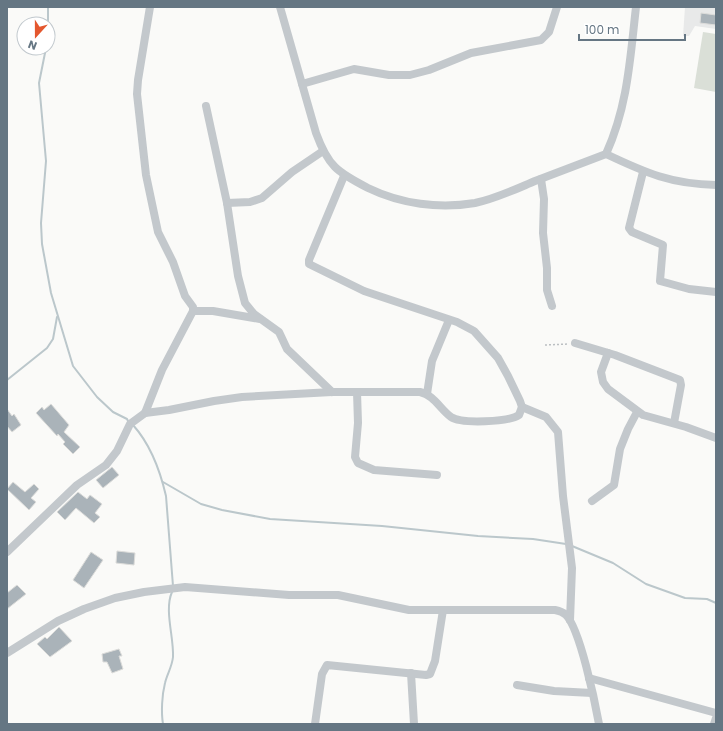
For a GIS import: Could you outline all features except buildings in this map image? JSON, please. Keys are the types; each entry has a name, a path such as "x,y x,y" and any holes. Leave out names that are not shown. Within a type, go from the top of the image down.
{"street":[{"path":"145,413 162,370 193,311 193,307 186,296 171,258 158,232 146,175 137,94 150,7"},
{"path":"280,7 323,151 332,164 344,176 383,195 404,202 425,204 474,203 497,196 606,154 617,129 625,98 636,7"},
{"path":"302,84 354,69 389,75 410,75 429,70 472,53 541,40 548,32 557,7"},
{"path":"206,106 227,203 238,276 245,303 249,309 279,332 287,349 332,392"},
{"path":"227,203 250,202 262,198 292,172 323,151"},
{"path":"606,154 643,172 673,181 716,185"},
{"path":"643,172 629,228 630,231 663,245 660,282 683,288 716,292"},
{"path":"344,176 309,260 309,264 312,267 364,291 449,320 474,331 487,344 508,376 522,406 546,417 558,432 563,496 571,553 570,620 589,678 599,724"},
{"path":"541,179 544,199 543,233 547,268 547,290 552,306"},
{"path":"193,311 213,311 261,319"},
{"path":"427,394 432,360 449,320"},
{"path":"575,343 608,353 680,380 681,385 674,423"},
{"path":"608,353 601,372 603,382 608,389 637,412 716,438"},
{"path":"7,552 78,485 106,465 117,451 130,424 145,413 169,410 214,400 332,392 420,392 427,394 448,414 457,420 509,419 519,415 522,406"},
{"path":"357,392 358,423 355,457 358,463 374,470 437,475"},
{"path":"592,501 614,485 620,449 637,412"},
{"path":"7,653 58,621 84,609 115,598 173,588 204,587 289,596 338,595 409,610 555,610 562,611 570,620"},
{"path":"315,724 323,669 327,665 426,675 432,671 443,610"},
{"path":"411,674 414,724"},
{"path":"589,678 716,713"},
{"path":"518,685 554,691 592,693"},
{"path":"714,724 716,718"}],"path":[{"path":"545,345 575,343"}],"shaded area":[{"path":"685,7 716,7 716,29 695,26 689,36 683,36"},
{"path":"703,32 716,34 716,92 694,88"}],"waterway":[{"path":"48,7 48,16"},
{"path":"44,56 39,83 46,161 41,223 42,244 51,293 73,366 97,397 113,412 127,419 129,423"},
{"path":"7,380 47,348 53,339 57,317"},
{"path":"133,425 150,449 164,486 173,586"},
{"path":"163,482 201,504 222,510 270,519 382,526 478,536 533,539 566,544"},
{"path":"572,546 613,563 646,584 685,598 707,599 716,603"},
{"path":"163,724 163,693 173,657 169,615 172,592"}]}
